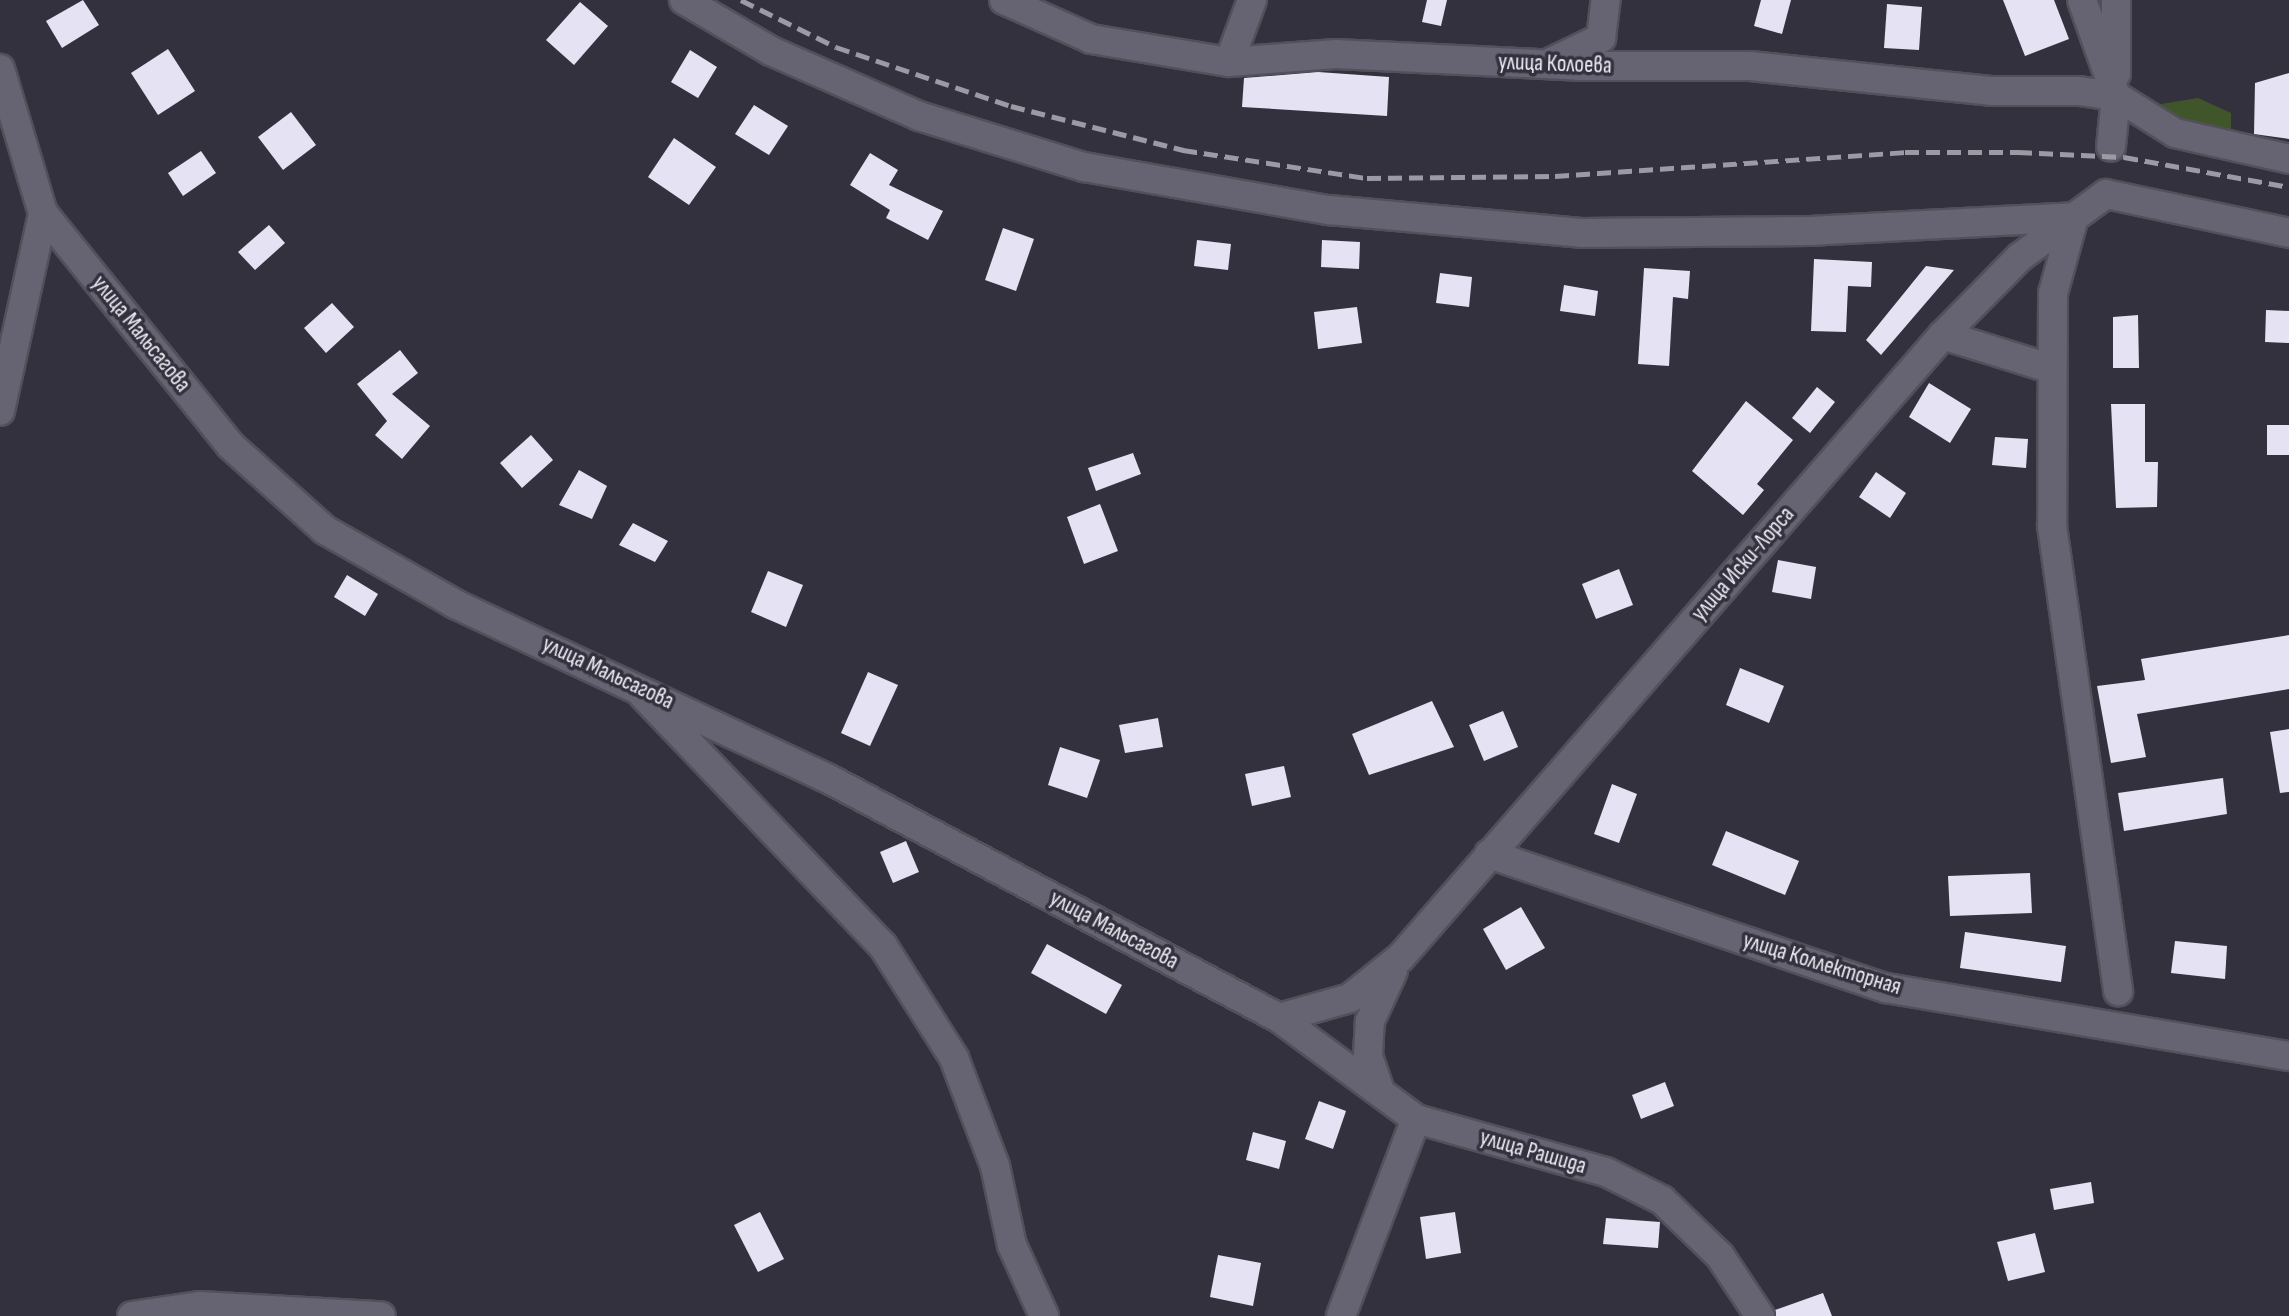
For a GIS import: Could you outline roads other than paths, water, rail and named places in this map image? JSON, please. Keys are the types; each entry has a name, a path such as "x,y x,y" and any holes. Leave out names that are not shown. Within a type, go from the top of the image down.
{"street":[{"path":"684,0 771,51 919,116 1084,167 1329,210 1581,233 1810,231 2004,218 2074,217 2053,293 2049,368 2052,526 2118,991"},
{"name":"улица Колоева","path":"1004,0 1091,40 1229,62 1336,54 1545,65 1750,66 1991,91 2116,96"},
{"path":"1229,62 1252,0"},
{"path":"1545,65 1601,38 1606,0"},
{"path":"2082,0 2116,96 2175,133 2289,159"},
{"path":"2116,0 2116,96 2106,194 2289,233"},
{"name":"улица Мальсагова","path":"0,69 43,213 277,493 379,565 629,681 827,778 1279,1018"},
{"name":"улица Иски-Лорса","path":"1401,957 1943,335 2020,257 2106,194"},
{"path":"0,411 43,213"},
{"path":"2004,218 2020,236 2020,257"},
{"path":"1943,335 2049,368"},
{"path":"629,681 883,946 954,1058 995,1166 1012,1245 1044,1316"},
{"name":"улица Коллекторная","path":"1489,854 1886,988 2289,1056"},
{"path":"1279,1018 1350,998 1401,957"},
{"path":"1379,1088 1368,1056 1370,1021 1401,957"},
{"name":"улица Рашида","path":"1279,1018 1379,1088 1416,1119 1606,1172 1662,1200 1720,1256 1760,1316"},
{"path":"1341,1316 1416,1119"},
{"path":"132,1316 200,1306 381,1316"}],"railway":[{"path":"741,0 836,47 1011,106 1183,150 1367,178 1555,176 1905,152 2018,152 2124,157 2289,187"}]}
